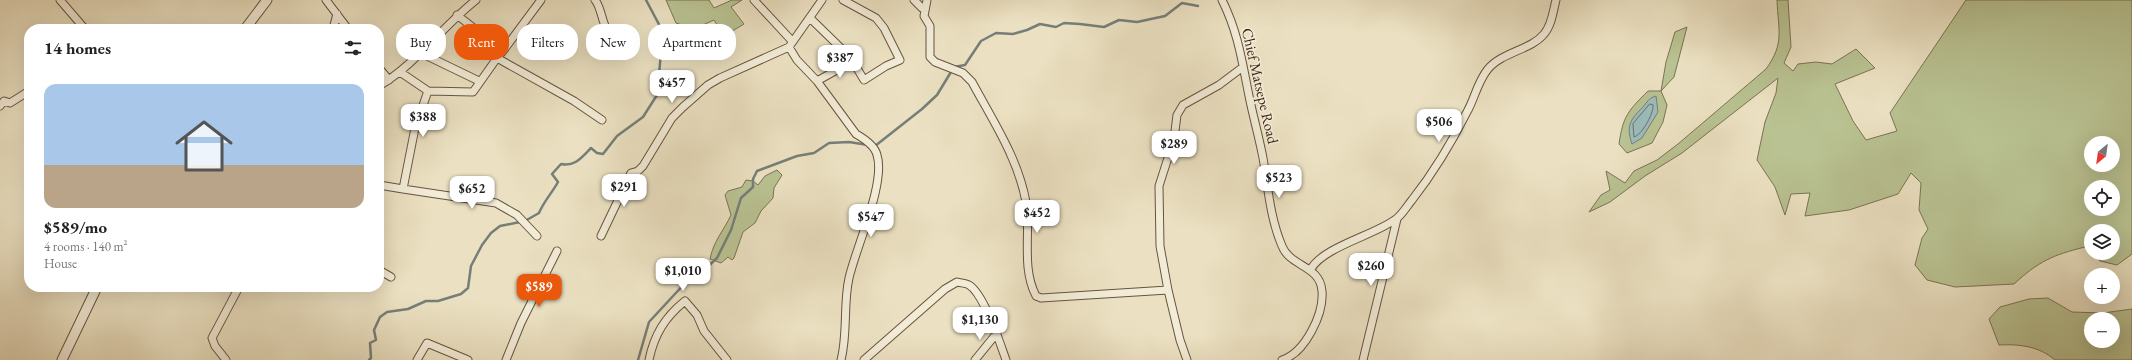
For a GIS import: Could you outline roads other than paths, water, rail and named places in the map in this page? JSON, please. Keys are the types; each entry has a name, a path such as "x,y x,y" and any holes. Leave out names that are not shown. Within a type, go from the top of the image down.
{"street":[{"path":"60,0 80,24"},
{"path":"249,24 267,0"},
{"path":"326,0 344,24"},
{"path":"446,27 457,15 476,0"},
{"path":"509,43 541,0"},
{"path":"595,0 598,4 600,17 604,24"},
{"path":"754,0 791,44 797,60 816,81 856,134 863,138 877,153 879,178 849,279 846,298 845,344 841,360"},
{"path":"601,236 631,173 643,166 672,118 708,85 791,44 802,31 822,0"},
{"path":"810,18 851,58 864,80 886,66 900,60 884,28 876,18 843,0"},
{"path":"914,0 922,8 926,9"},
{"path":"927,0 924,16 930,26 930,57 935,62 963,73 972,82 1014,159 1026,204 1028,273 1036,296 1041,298 1077,297 1168,290"},
{"name":"Chief Matsepe Road","path":"1222,0 1241,48 1243,67 1263,157 1268,189 1282,247 1288,257 1311,270 1319,279 1322,290 1322,302 1318,315 1301,349 1289,358 1282,360"},
{"path":"1311,270 1318,260 1338,248 1370,234 1397,219 1430,178 1468,109 1481,80 1488,70 1494,63 1538,40 1545,34 1550,24 1556,0"},
{"path":"334,24 337,14"},
{"path":"457,15 468,24"},
{"path":"816,81 835,71 851,58"},
{"path":"384,83 400,72 413,60"},
{"path":"436,60 479,81"},
{"path":"400,72 428,91 472,92 495,60"},
{"path":"501,60 574,101 602,120"},
{"path":"1187,360 1180,340 1168,290 1160,246 1159,186 1174,139 1177,115 1183,105 1219,85 1243,67"},
{"path":"384,74 389,80"},
{"path":"403,189 415,128 428,91"},
{"path":"0,106 4,101 10,103 24,95"},
{"path":"384,186 496,203 517,215 537,236"},
{"path":"1363,360 1397,219"},
{"path":"506,360 521,323 557,251"},
{"path":"384,273 391,277"},
{"path":"864,360 945,289 957,282 970,285 981,300 997,333 1006,360"},
{"path":"62,360 95,292"},
{"path":"226,360 215,346 212,338 236,292"},
{"path":"649,360 656,334 672,311 685,301 697,315 704,331 727,360"},
{"path":"975,360 997,333"},
{"path":"417,360 427,342 468,360"}],"water":[{"path":"1656,96 1658,112 1642,138 1632,144 1629,128 1632,120 1649,100"}],"waterway":[{"path":"525,221 539,213 558,182 552,174 561,164 566,165 574,163 591,148 597,153 603,154 617,136 643,117 657,95 663,32 646,0"},
{"path":"875,146 922,109 937,95 954,67 965,65 981,41 996,33 1013,34 1040,24 1056,27 1064,23 1104,27 1119,20 1137,22 1165,16 1182,3 1198,6"},
{"path":"638,360 649,322 687,281 701,273 717,258 731,230 741,198 753,187 753,179 757,171 797,156 814,153 829,143 849,142 868,145"},
{"path":"369,360 371,358 370,343 376,340 374,330 380,317 387,312 408,309 426,301 438,301 461,294 468,288 471,266 482,245 491,233 500,226 520,222"}]}
